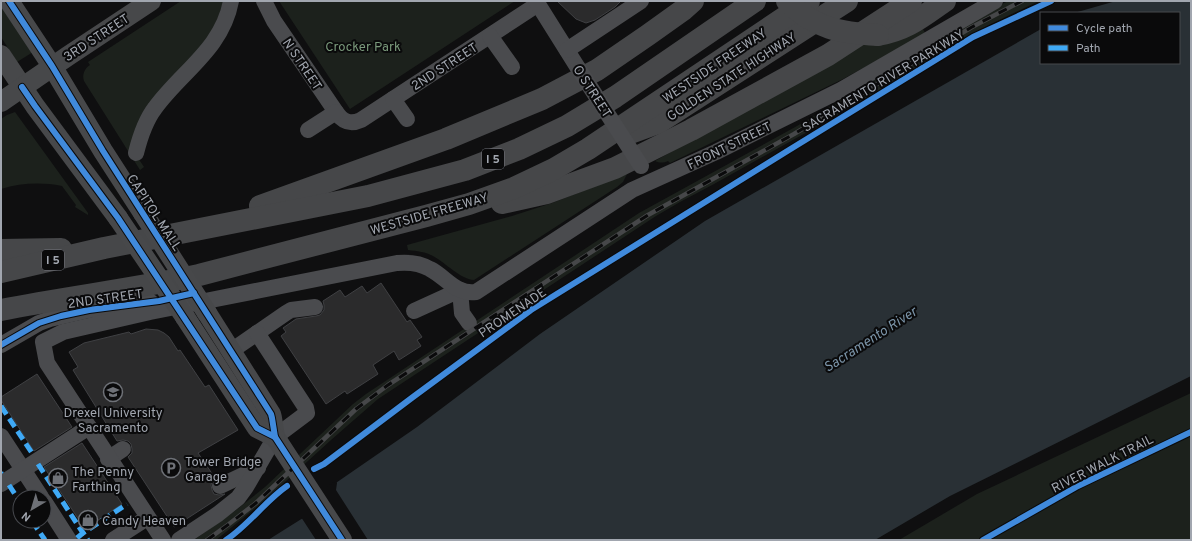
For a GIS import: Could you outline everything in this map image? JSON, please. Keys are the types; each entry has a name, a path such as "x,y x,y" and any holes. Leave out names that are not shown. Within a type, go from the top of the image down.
{"highway":[{"path":"195,230 446,139 542,99 597,70 683,10 693,1"},
{"name":"I 5","path":"1,272 104,248 368,196 465,170 520,149 567,126 615,97 755,1"},
{"path":"787,1 814,22 834,30 854,34 878,35 892,32 919,20 945,1"},
{"name":"WESTSIDE FREEWAY","path":"1,310 50,300 163,283 199,275 426,216 469,204 514,188 554,169 588,150 809,1"},
{"name":"GOLDEN STATE HIGHWAY","path":"588,150 658,123 847,1"},
{"path":"426,216 484,208 547,193 615,168 691,130 828,55 911,1"},
{"path":"1,250 104,248"}],"main road":[{"name":"CAPITOL MALL","path":"9,1 52,66 103,151 271,414 275,437 342,540"},
{"name":"3RD STREET","path":"1,102 22,86 151,1"},
{"name":"CAPITOL MALL","path":"1,55 35,106 118,218 185,317 257,428 275,437"}],"street":[{"path":"136,153 150,115 215,41 228,16 231,1"},
{"name":"N STREET","path":"264,1 274,20 336,112 341,119 348,123"},
{"path":"567,50 641,1"},
{"name":"FRONT STREET","path":"414,311 464,291 479,291 632,190 676,171 841,90 995,1"},
{"name":"O STREET","path":"537,3 650,181"},
{"name":"2ND STREET","path":"348,123 361,120 490,36 537,3"},
{"path":"490,36 512,68"},
{"path":"393,99 407,118"},
{"path":"308,130 336,112"},
{"name":"2ND STREET","path":"89,427 46,361 43,342 63,332 150,312 397,263 417,264 430,268 464,291"},
{"path":"464,291 462,313 469,322"},
{"name":"2ND STREET","path":"1,345 39,323 61,316 89,310 159,301 194,293"},
{"path":"231,351 291,310 314,307"},
{"path":"178,540 234,502 244,491 275,437 308,412 257,333"},
{"path":"1,484 89,427 147,518 163,540"},
{"path":"1,436 36,489"},
{"path":"108,458 123,450"},
{"path":"220,486 258,468"},
{"path":"52,513 70,540"},
{"path":"113,540 147,518"}],"green space":[{"path":"181,1 223,1 220,13 213,29 130,146 144,167 140,170 84,81 83,74 86,68 90,65 88,62"},
{"name":"Crocker Park","path":"279,1 515,1 350,109"},
{"path":"1008,1 1039,1 954,44 889,85 656,216 378,399 264,501 216,540 194,540 265,487 353,404 366,394 639,213 797,126 979,16"},
{"path":"1,4 33,52 17,62 1,37"},
{"path":"923,29 925,33 843,79 670,163 668,161 655,161 858,45"},
{"path":"15,112 88,215 75,207 76,205 62,186 31,184 16,185 1,189 1,119"},
{"path":"627,174 623,182 617,187 474,280 458,274 430,255 408,250 407,245 512,216 552,203"},
{"path":"1191,393 1191,540 899,540 977,494"}],"water":[{"name":"Sacramento River","path":"1116,1 1191,1 1191,376 950,496 875,540 268,540 303,518 330,487 417,427 540,334 705,221 1040,30 1040,64 1180,64 1180,12 1078,12"}],"pier":[{"path":"336,481 336,490 368,540 316,540 301,517 328,486"}],"building":[{"path":"557,1 621,1 615,7 595,20 586,23 576,19"},
{"path":"381,283 407,322 410,320 422,337 417,340 421,346 399,360 394,351 373,365 378,374 347,394 345,391 326,404 281,336 286,332 283,328 296,319 320,315 324,310 323,301 340,290 345,297 362,286 367,293"},
{"path":"146,329 158,330 169,337 178,351 180,350 205,387 209,385 238,430 198,453 215,478 211,485 214,494 225,494 174,527 128,457 132,453 131,444 128,441 117,441 73,370 78,367 69,352 84,343 129,332 131,334"},
{"path":"37,374 72,427 34,451 1,400 1,397"},
{"path":"82,443 122,504 85,529 44,467"}],"railway":[{"path":"207,540 256,503 356,409 388,385 648,215 794,134 972,27 1022,1"}],"marked path":[{"path":"1,406 34,456"},
{"path":"38,464 83,533 127,504"},
{"path":"9,485 12,490"},
{"path":"37,529 45,540"},
{"path":"77,538 83,533 88,540"}],"cycle path":[{"path":"9,1 52,66 103,151 271,414 275,437 342,540"},
{"name":"SACRAMENTO RIVER PARKWAY","path":"314,469 324,464 531,310 973,37 1051,1"},
{"path":"22,87 118,218 257,428 275,437"},
{"path":"1,345 39,323 61,316 89,310 159,301 194,293"},
{"name":"RIVER WALK TRAIL","path":"983,540 1078,486 1191,432"},
{"path":"226,540 287,486"}],"place":[{"name":"Drexel University Sacramento","path":"113,392"},
{"name":"Tower Bridge Garage","path":"171,468"},
{"name":"The Penny Farthing","path":"58,478"},
{"name":"Candy Heaven","path":"88,520"}]}
